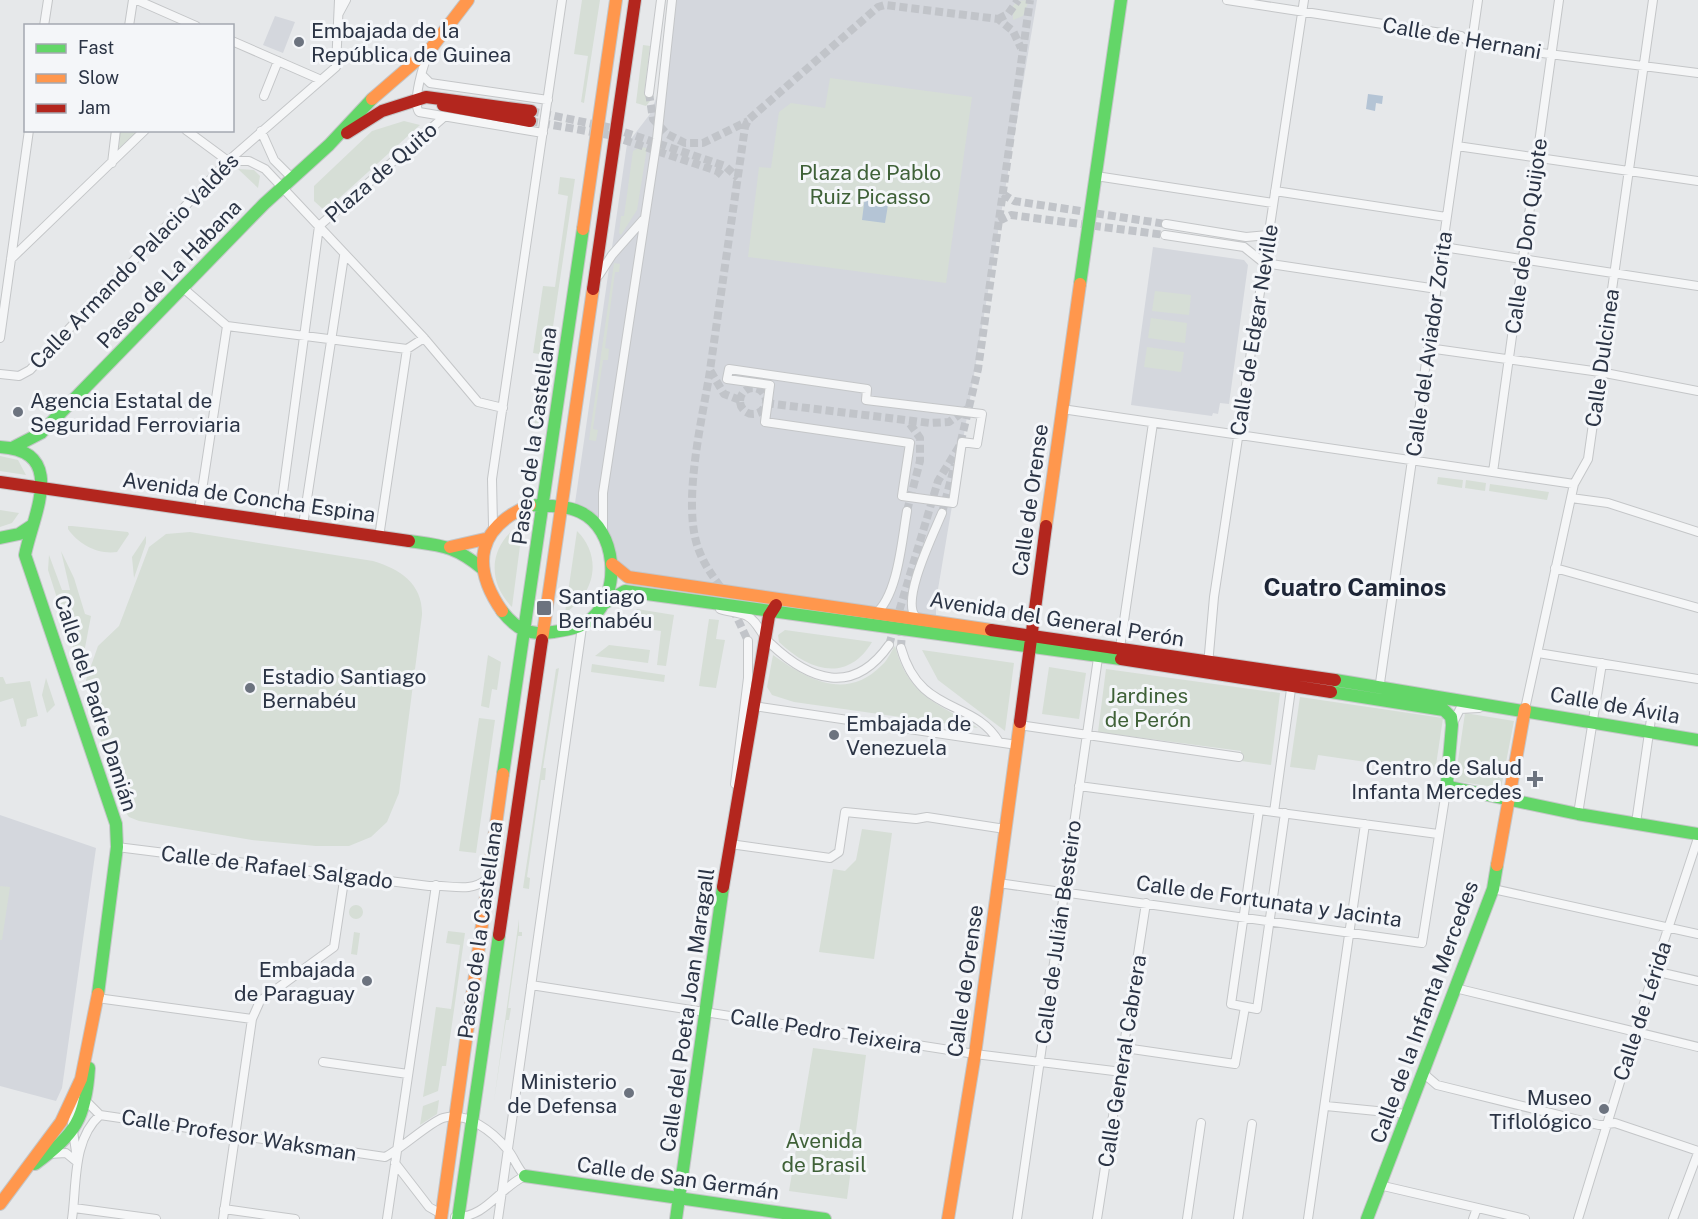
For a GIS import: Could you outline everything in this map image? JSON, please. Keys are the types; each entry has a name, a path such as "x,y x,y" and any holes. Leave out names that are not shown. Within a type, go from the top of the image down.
{"main road":[{"name":"Paseo de La Habana","path":"41,433 287,182 329,145 380,91 432,47 468,0"},
{"name":"Paseo de la Castellana","path":"441,1217 453,1118 616,0"},
{"name":"Paseo de la Castellana","path":"458,1218 635,0"},
{"name":"Calle de Orense","path":"948,1219 975,1054 1062,409 1121,0"},
{"name":"Paseo de La Habana","path":"329,145 372,116 390,108 435,96 530,116"},
{"path":"3,447 41,433"},
{"path":"34,462 41,433"},
{"path":"2,538 25,555 31,526 40,510 44,487 41,473 34,462 3,447"},
{"name":"Avenida de Concha Espina","path":"0,482 448,547 462,552 483,568"},
{"name":"Avenida de Concha Espina","path":"0,490 44,487"},
{"path":"530,506 560,508 582,513 603,535 612,564 609,590 603,604 582,627 542,633 525,632 513,625 491,595 483,568 485,539 493,526 515,510 530,506"},
{"path":"2,538 31,526"},
{"name":"Avenida de Concha Espina","path":"448,547 485,539"},
{"name":"Calle del Padre Damián","path":"25,555 116,824 117,847 82,1118 72,1135 29,1168"},
{"name":"Avenida del General Perón","path":"612,564 628,577 875,614 916,617 1031,634 1099,650 1292,679 1380,687 1525,709"},
{"name":"Avenida del General Perón","path":"603,604 625,591 1030,647 1099,650 1120,648 1207,666"},
{"path":"770,610 780,603 819,604"},
{"name":"Calle del Poeta Joan Maragall","path":"676,1219 735,806 770,610"},
{"name":"Avenida del General Perón","path":"1292,679 1347,693 1444,710 1451,717 1452,725"},
{"name":"Calle de Ávila","path":"1525,709 1591,720 1650,725 1698,740"},
{"name":"Calle de la Infanta Mercedes","path":"1367,1219 1493,889 1525,709"},
{"name":"Calle de Fortunata y Jacinta","path":"1447,785 1452,725"},
{"path":"1447,785 1578,814 1698,834"},
{"name":"Calle del Padre Damián","path":"0,1204 29,1168 69,1108 81,1079 90,1045"},
{"name":"Calle de San Germán","path":"525,1176 825,1219"}],"street":[{"path":"44,24 48,0"},
{"path":"129,24 135,0 191,24"},
{"name":"Calle Armando Palacio Valdés","path":"0,374 19,376 30,370 228,161 336,67 339,0"},
{"path":"339,13 346,0"},
{"name":"Paseo de la Castellana","path":"493,526 492,479 562,0"},
{"path":"648,93 661,0"},
{"path":"603,535 603,493 657,139 672,0"},
{"name":"Calle de Hernani","path":"1227,0 1461,36 1471,44 1698,73"},
{"name":"Calle de Edgar Neville","path":"1207,666 1214,597 1304,0"},
{"name":"Calle del Aviador Zorita","path":"1380,687 1478,0"},
{"name":"Calle de Don Quijote","path":"1492,472 1559,0"},
{"name":"Calle Dulcinea","path":"1525,709 1574,484 1588,459 1653,0"},
{"path":"234,42 319,80"},
{"name":"Paseo de La Habana","path":"415,101 424,62 432,47"},
{"path":"264,96 278,61"},
{"path":"422,75 431,84 548,100"},
{"path":"415,101 420,112 543,134"},
{"name":"Plaza de Quito","path":"319,226 444,117"},
{"path":"261,131 287,182 344,256 424,339 478,402 503,408"},
{"path":"0,338 29,132"},
{"path":"112,163 116,132"},
{"path":"11,259 143,132"},
{"path":"189,132 228,161 249,162 287,182"},
{"path":"1457,146 1698,181"},
{"path":"1096,176 1273,202"},
{"path":"1275,191 1446,217"},
{"name":"Paseo de la Castellana","path":"594,282 612,255 643,220"},
{"path":"1166,224 1246,237 1269,235"},
{"path":"279,522 306,336 319,226"},
{"path":"1165,235 1244,247 1264,262 1437,289"},
{"path":"1443,247 1698,286"},
{"path":"303,525 344,256"},
{"path":"183,288 227,326 407,350 424,339"},
{"path":"199,510 227,326"},
{"path":"1428,348 1600,372 1698,391"},
{"path":"379,537 407,350"},
{"path":"729,369 867,389 866,400 982,414 977,444 962,442 953,503 902,496 910,443 765,422 770,385 727,379 729,369"},
{"path":"1062,409 1574,484"},
{"path":"1120,648 1153,423"},
{"path":"1571,498 1608,503 1698,532"},
{"path":"875,614 886,603 892,588 908,511"},
{"path":"916,617 911,610 914,585 942,513"},
{"path":"1555,568 1698,609"},
{"name":"Avenida del General Perón","path":"699,602 747,616 755,622 765,638 799,667 825,678 844,678 861,673 877,662 889,645"},
{"path":"498,1219 582,627"},
{"name":"Calle del Poeta Joan Maragall","path":"735,806 735,774 749,667 748,641"},
{"path":"901,648 909,669 927,692 977,721 999,742"},
{"name":"Calle de Julián Besteiro","path":"1017,1219 1099,650"},
{"path":"1538,653 1698,679"},
{"path":"1578,814 1591,720 1602,663"},
{"path":"1274,812 1292,679"},
{"path":"1347,693 1372,694 1380,687"},
{"path":"754,706 1017,745"},
{"name":"Avenida del General Perón","path":"1452,725 1456,713 1465,707 1483,709 1500,706"},
{"path":"1019,725 1239,757"},
{"path":"1635,824 1650,739 1650,725"},
{"name":"Calle de Fortunata y Jacinta","path":"998,883 1422,943 1447,785"},
{"path":"1079,786 1438,834"},
{"path":"1259,810 1231,1004 1257,1009 1285,813"},
{"path":"730,844 830,858 839,852 845,812 916,819 927,817 1005,829"},
{"path":"1308,1219 1365,824"},
{"name":"Calle de Lérida","path":"1578,1219 1606,1123 1698,838"},
{"name":"Calle de Rafael Salgado","path":"117,847 436,885"},
{"path":"223,1219 252,1019 260,1001 334,947 345,874"},
{"name":"Paseo de la Castellana","path":"436,885 475,887 488,878"},
{"path":"387,1219 436,885"},
{"path":"1493,889 1698,934"},
{"name":"Calle General Cabrera","path":"1097,1219 1122,1072 1146,903"},
{"path":"1654,971 1698,981"},
{"name":"Calle Pedro Teixeira","path":"531,985 975,1054 1122,1072"},
{"path":"1455,988 1698,1047"},
{"path":"97,998 252,1019"},
{"path":"1125,1048 1235,1064 1245,1007"},
{"path":"323,1062 408,1074"},
{"path":"1423,1073 1437,1085 1599,1125 1615,1123 1698,1152 1673,1219"},
{"name":"Calle del Padre Damián","path":"78,1163 72,1135 72,1120 81,1079"},
{"name":"Calle Profesor Waksman","path":"86,1101 100,1115 385,1157 396,1152"},
{"path":"1326,1106 1407,1114"},
{"path":"72,1219 78,1163 87,1130 100,1115"},
{"path":"395,1163 429,1207 441,1217 472,1216 525,1176 516,1166 508,1150 486,1128 471,1121 442,1118 396,1152"},
{"path":"1187,1219 1201,1123"},
{"path":"1238,1219 1252,1124"},
{"path":"49,1154 66,1153 78,1163"},
{"path":"1379,1185 1525,1219"},
{"path":"74,1208 156,1219"},
{"path":"1473,1219 1477,1208"},
{"path":"224,1209 295,1219"}],"shaded area":[{"path":"672,0 1037,0 936,601 936,620 646,579 612,564 602,535 574,510 627,144 650,114 657,96"},
{"path":"275,16 295,22 283,53 263,45"},
{"path":"1153,247 1244,260 1248,265 1229,404 1220,403 1218,414 1213,413 1212,416 1131,405"},
{"path":"0,815 96,848 62,1088 56,1101 0,1086"}],"green space":[{"path":"582,0 600,0 584,103 581,102 588,56 574,54"},
{"path":"1029,0 1023,16 1013,20 1013,6 1017,1"},
{"path":"643,45 650,46 644,94 654,96 646,106 636,103"},
{"name":"Plaza de Pablo Ruiz Picasso","path":"830,78 972,97 946,283 748,257 759,167 771,168 779,112 791,103 825,108"},
{"path":"404,121 420,125 325,211 314,201 314,186 372,131"},
{"path":"120,132 140,132 119,151"},
{"path":"640,147 647,148 637,210 621,235 619,233 621,216 624,216 633,151"},
{"path":"238,169 254,170 260,176 258,188"},
{"path":"560,177 575,179 538,427 534,427 545,355 533,353 543,286 555,287 568,196 558,194"},
{"path":"614,263 620,264 619,272 615,272 605,348 609,349 608,360 603,360 593,429 598,430 596,441 589,440"},
{"path":"1155,291 1191,295 1189,315 1152,311"},
{"path":"1151,318 1187,323 1185,343 1148,338"},
{"path":"1147,347 1184,352 1181,372 1144,367"},
{"path":"0,456 18,460 26,475 0,471"},
{"path":"1438,477 1463,480 1462,488 1437,484"},
{"path":"1466,480 1486,483 1485,491 1465,488"},
{"path":"1490,484 1549,492 1547,500 1489,491"},
{"path":"0,510 19,513 12,523 0,527"},
{"path":"523,523 512,607 498,585 495,562 504,540"},
{"path":"68,526 128,532 129,534 117,552 103,552 83,544 72,534"},
{"path":"577,531 590,552 593,563 592,575 583,596 565,613"},
{"name":"Estadio Santiago Bernabéu","path":"190,532 373,561 401,573 414,586 419,595 422,615 399,793 387,822 371,837 349,846 316,846 252,840 139,821 129,817 122,808 94,719 86,680 98,646 119,626 149,547 166,534"},
{"path":"146,536 146,543 134,578 132,557"},
{"path":"61,551 74,578 85,614 91,616 84,653 80,655 74,651 48,570 49,555 62,590 70,590"},
{"path":"637,609 674,615 666,666 657,665 661,631 625,626"},
{"path":"709,619 719,620 716,639 725,640 716,688 699,686"},
{"path":"785,630 872,642 851,664 839,668 827,668 802,660 790,652 779,642 778,635"},
{"path":"609,645 650,650 648,663 595,656"},
{"path":"895,646 908,677 926,697 978,728 794,702 772,695 767,687 773,655 813,678 827,683 841,684 855,682 868,676 884,663"},
{"path":"922,650 1014,663 1005,731 938,680"},
{"path":"488,655 501,662 497,690 492,689 489,708 481,706"},
{"path":"592,664 665,675 664,682 591,672"},
{"path":"1049,667 1086,673 1079,719 1042,714"},
{"path":"559,668 543,768 546,768 545,780 541,780 527,877 530,878 529,889 523,888 556,669"},
{"name":"Jardines de Perón","path":"1106,669 1280,693 1271,765 1241,761 1241,751 1098,732"},
{"path":"0,677 3,677 6,684 30,681 38,716 27,719 26,726 21,727 13,698 0,702"},
{"path":"46,678 55,705 47,713 42,695"},
{"path":"1300,697 1443,718 1435,772 1318,755 1315,770 1290,767"},
{"path":"1465,713 1514,721 1501,788 1455,781"},
{"path":"479,718 495,720 476,853 459,851"},
{"path":"862,829 892,833 874,959 819,952 833,869 845,871 856,860"},
{"path":"0,886 10,887 2,940 0,940"},
{"path":"356,905 361,907 363,912 361,917 356,919 351,917 349,912 351,907"},
{"path":"519,919 519,932 522,932 522,936 518,936 508,1008 511,1008 509,1020 506,1020 494,1101"},
{"path":"448,931 465,933 446,1066 442,1066 438,1091 423,1097 436,1007 451,1009 460,945 446,943"},
{"path":"354,932 360,933 357,955 351,954"},
{"name":"Avenida de Brasil","path":"813,1048 866,1055 847,1199 789,1191"},
{"path":"439,1100 437,1114 420,1125 423,1106"}],"water":[{"path":"1368,94 1383,96 1382,104 1376,103 1375,111 1366,109"},
{"path":"865,196 889,199 885,223 862,220"}],"tunnel":[{"path":"998,19 1008,14 1018,0"},
{"path":"889,645 938,481 960,445 978,369 1030,0"},
{"path":"740,400 724,394 710,370 745,127 748,120 878,7 885,5 998,19 1013,31 1021,48"},
{"path":"649,93 653,119 667,134 685,143 703,143 748,121"},
{"path":"531,111 612,128 725,166 738,178"},
{"path":"530,121 609,135 717,171 724,177"},
{"path":"1003,194 1014,201 1166,224"},
{"path":"999,221 1011,215 1165,235"},
{"path":"710,371 698,436 692,508 698,548 706,566 724,592"},
{"path":"753,388 762,392 766,401 762,410 753,414 744,410 740,401 744,392 753,388"},
{"path":"766,403 930,423 949,422 967,409"},
{"path":"907,511 920,461 920,438 908,421"},
{"path":"942,513 955,464"},
{"path":"733,609 748,641"},
{"path":"901,648 903,612"}],"traffic: fast":[{"path":"1080,284 1121,0"},
{"path":"12,448 41,433 264,204 329,145 372,99"},
{"path":"503,774 583,229"},
{"path":"0,447 21,451 34,460 40,473 41,488 38,505 25,555 116,824 117,847 98,994"},
{"path":"502,611 524,630 537,633 558,631 583,625 601,608 608,594 611,578 608,546 602,532 592,520 568,508 530,505"},
{"path":"0,538 19,534 31,526"},
{"path":"409,541 457,551 483,569"},
{"path":"603,604 625,591 1121,659"},
{"path":"1335,680 1698,740"},
{"path":"1331,692 1444,710 1451,717 1452,725 1447,782 1450,787 1578,814 1698,834"},
{"path":"1367,1219 1493,889 1497,865"},
{"path":"676,1219 723,887"},
{"path":"458,1219 499,935"},
{"path":"35,1164 60,1144 76,1124 85,1100 89,1068"},
{"path":"525,1176 825,1219"}],"traffic: slow":[{"path":"372,99 432,47 468,0"},
{"path":"583,229 616,0"},
{"path":"1046,526 1080,284"},
{"path":"542,640 593,289"},
{"path":"502,611 486,578 483,563 485,549 490,536 499,524 530,505"},
{"path":"450,547 485,539"},
{"path":"612,564 628,577 991,630"},
{"path":"1497,865 1525,709"},
{"path":"948,1219 975,1054 1020,722"},
{"path":"441,1219 503,774"},
{"path":"0,1204 61,1122 81,1079 98,994"}],"traffic: jam":[{"path":"593,289 635,0"},
{"path":"347,133 382,111 426,97 531,111"},
{"path":"443,105 530,121"},
{"path":"0,482 409,541"},
{"path":"1020,722 1046,526"},
{"path":"723,887 769,616 776,605"},
{"path":"991,630 1335,680"},
{"path":"499,935 542,640"},
{"path":"1121,659 1331,692"}],"place":[{"name":"Embajada de la República de Guinea","path":"299,42"},
{"name":"Agencia Estatal de Seguridad Ferroviaria","path":"18,412"},
{"name":"Santiago Bernabéu","path":"544,608"},
{"name":"Estadio Santiago Bernabéu","path":"250,688"},
{"name":"Embajada de Venezuela","path":"834,735"},
{"name":"Centro de Salud Infanta Mercedes","path":"1535,779"},
{"name":"Embajada de Paraguay","path":"367,981"},
{"name":"Ministerio de Defensa","path":"629,1093"},
{"name":"Museo Tiflológico","path":"1604,1109"}],"district":[{"name":"Cuatro Caminos","path":"1355,587"}]}
